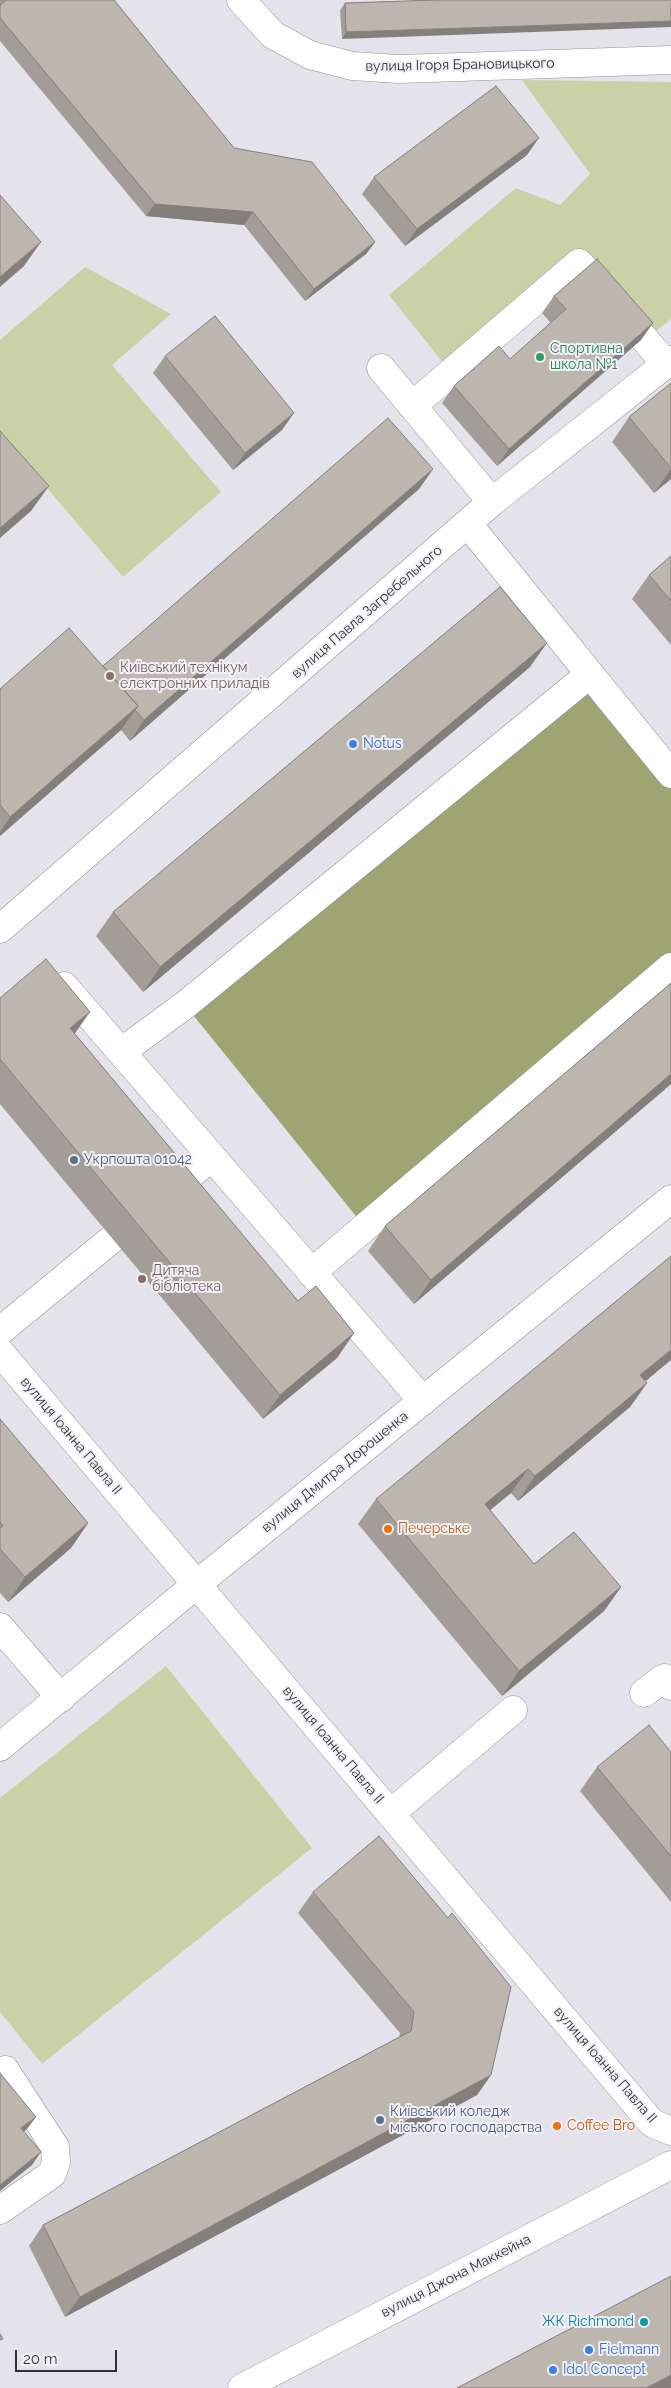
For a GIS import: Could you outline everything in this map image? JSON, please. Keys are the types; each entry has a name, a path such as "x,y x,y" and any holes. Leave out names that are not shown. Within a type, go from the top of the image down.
{"street":[{"name":"вулиця Ігоря Брановицького","path":"241,0 273,35 310,55 352,66 399,69 671,60"},
{"path":"412,406 579,263 669,362"},
{"name":"вулиця Павла Загребельного","path":"0,930 492,502 669,362"},
{"path":"381,368 492,502"},
{"path":"468,524 671,774"},
{"path":"121,1052 184,1005 590,674"},
{"path":"48,967 423,1401"},
{"path":"311,1272 671,967"},
{"path":"169,1192 212,1157"},
{"name":"вулиця Дмитра Дорошенка","path":"0,1747 671,1198"},
{"path":"0,1331 112,1238"},
{"name":"вулиця Іоанна Павла II","path":"0,1352 652,2123 671,2132"},
{"path":"0,1627 60,1698"},
{"path":"644,1693 664,1678 671,1686"},
{"path":"391,1813 513,1710"},
{"path":"0,2210 52,2174 56,2162 55,2147 5,2070"},
{"name":"вулиця Джона Маккейна","path":"242,2388 671,2165"}],"green space":[{"path":"522,80 671,82 671,319 655,332 578,253 445,365 389,295 516,188 560,205 590,174"},
{"path":"85,267 171,314 112,365 221,492 123,577 0,433 0,340"},
{"path":"590,674 671,774 671,967 364,1226 185,1005"},
{"path":"166,1666 312,1848 42,2064 0,2012 0,1798"}],"building":[{"path":"6,0 114,0 234,148 312,162 375,242 314,289 253,212 155,204 0,18 0,5"},
{"path":"437,0 671,0 671,21 346,32 345,3"},
{"path":"496,86 539,138 417,229 374,177"},
{"path":"0,195 41,242 0,277"},
{"path":"597,259 653,323 509,449 454,386 499,346 510,359 566,309 554,296"},
{"path":"215,316 294,413 245,453 165,356"},
{"path":"671,383 671,468 629,417"},
{"path":"388,418 433,469 144,720 135,710 138,706 103,666"},
{"path":"0,431 49,486 0,528"},
{"path":"671,556 671,601 649,575"},
{"path":"500,587 547,643 160,967 113,912"},
{"path":"69,628 138,706 10,817 0,805 0,689"},
{"path":"46,959 90,1012 70,1028 298,1301 316,1286 354,1333 280,1395 0,1059 0,998"},
{"path":"671,983 671,1074 431,1280 385,1226"},
{"path":"671,1256 671,1350 640,1375 647,1383 535,1476 528,1469 485,1504 534,1564 574,1532 621,1587 519,1671 376,1499"},
{"path":"0,1419 88,1523 25,1577 0,1549 0,1528 3,1526 0,1522"},
{"path":"649,1725 671,1752 671,1856 597,1767"},
{"path":"379,1836 448,1918 452,1913 511,1987 491,2075 80,2297 43,2225 411,2031 414,2012 313,1892"},
{"path":"0,2073 36,2117 21,2128 41,2152 0,2185"},
{"name":"ЖК Richmond","path":"671,2276 671,2375 646,2388 457,2388"}],"place":[{"name":"Спортивна школа №1","path":"540,357"},
{"name":"Київський технікум електронних приладів","path":"110,676"},
{"name":"Notus","path":"353,744"},
{"name":"Укрпошта 01042","path":"74,1160"},
{"name":"Дитяча бібліотека","path":"142,1279"},
{"name":"Печерське","path":"388,1529"},
{"name":"Київський коледж міського господарства","path":"380,2120"},
{"name":"Coffee Bro","path":"557,2126"},
{"name":"ЖК Richmond","path":"644,2322"},
{"name":"Fielmann","path":"589,2350"},
{"name":"Idol Concept","path":"553,2370"}]}
